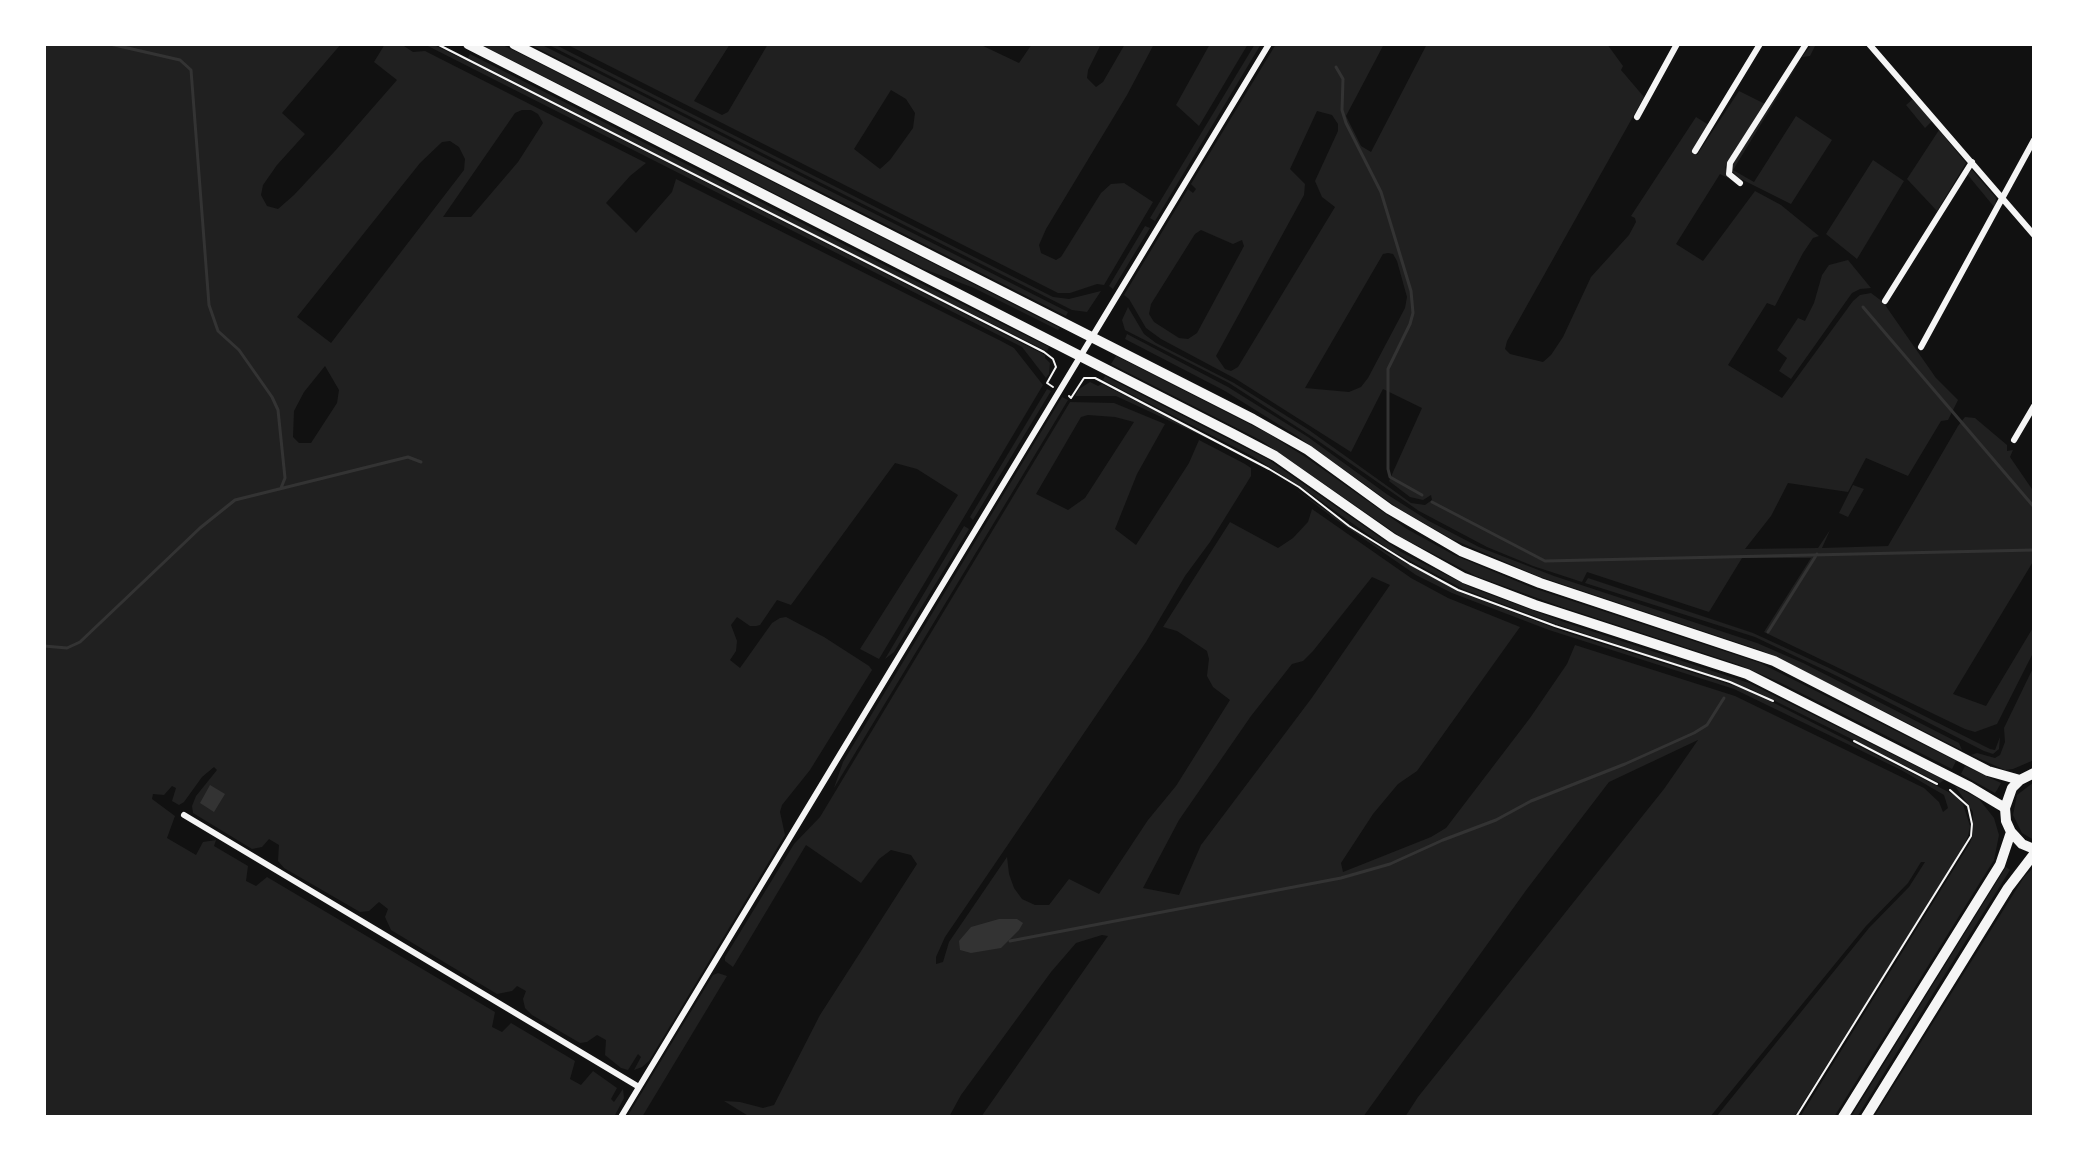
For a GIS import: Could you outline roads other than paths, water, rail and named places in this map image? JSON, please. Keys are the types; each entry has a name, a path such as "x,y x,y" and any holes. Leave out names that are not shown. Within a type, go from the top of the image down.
{"main road":[{"path":"468,44 1275,456 1370,524 1464,578 1535,605 1747,674 1970,787 2005,808"},
{"path":"514,44 1279,433 1389,509 1461,551 1540,583 1774,661 1988,771 2020,780"},
{"path":"1866,1117 2034,851 2011,832 2005,808 2012,788 2034,773"},
{"path":"1843,1117 2000,865 2011,832"}],"street":[{"path":"621,1117 1269,44"},
{"path":"1637,117 1677,44"},
{"path":"1695,151 1760,44"},
{"path":"1740,183 1729,174 1730,163 1806,44"},
{"path":"1869,44 2034,235"},
{"path":"1921,347 2034,140"},
{"path":"1885,301 1972,162"},
{"path":"2014,440 2034,406"},
{"path":"184,815 639,1087"}],"waterway":[{"path":"110,44 180,60 191,70 209,305 218,331 239,350 278,410 285,478 281,488"},
{"path":"1336,67 1343,79 1342,110 1346,123 1381,192 1411,291 1413,313 1410,324 1388,369 1388,469 1390,477 1422,495"},
{"path":"1863,307 2034,507"},
{"path":"44,646 67,648 80,642 200,528 235,500 408,457 421,462"},
{"path":"1432,502 1545,561 2034,550"},
{"path":"1768,632 1817,554"},
{"path":"1010,941 1341,878 1390,864 1694,733 1707,725 1724,698"}]}
